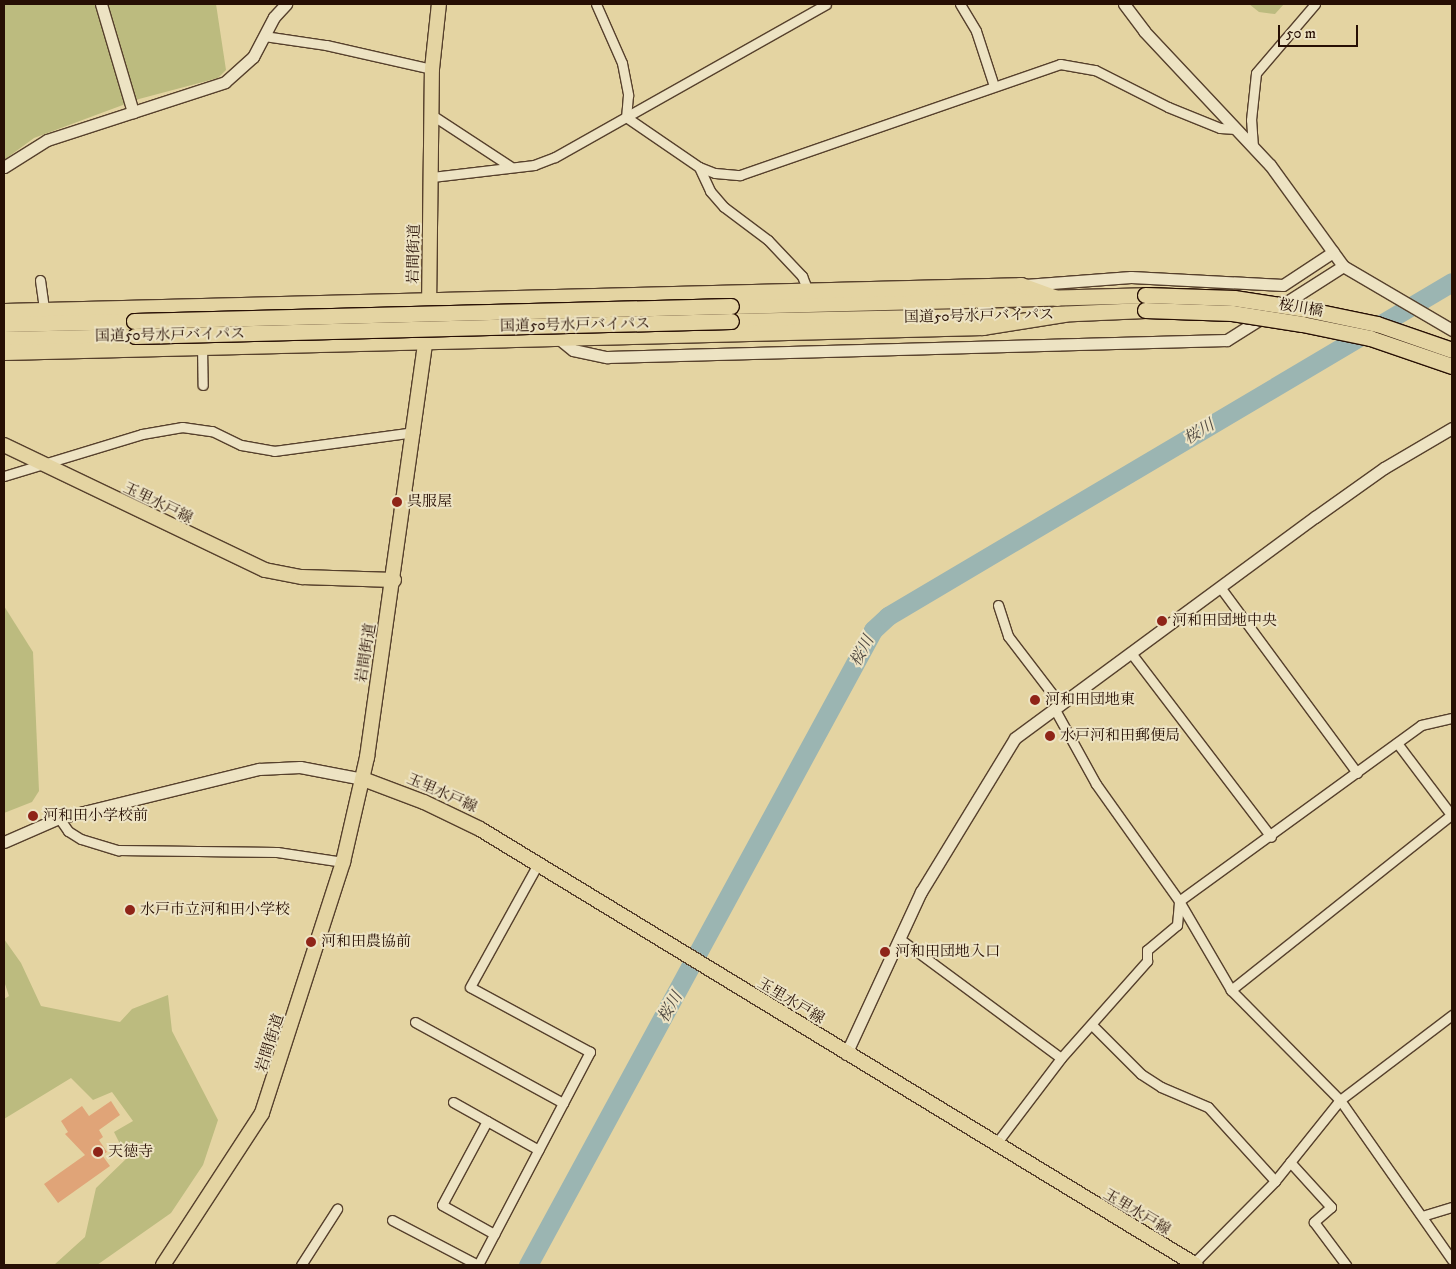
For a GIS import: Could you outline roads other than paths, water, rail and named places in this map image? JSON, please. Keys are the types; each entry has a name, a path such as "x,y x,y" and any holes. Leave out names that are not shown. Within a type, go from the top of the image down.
{"highway":[{"path":"4,311 430,302 1021,284 1057,298"},
{"name":"国道50号水戸バイパス","path":"731,314 1145,295"},
{"name":"桜川橋","path":"1145,295 1234,298 1297,307 1378,324 1452,350"},
{"name":"国道50号水戸バイパス","path":"4,324 135,328 731,314 1064,314 1145,310"},
{"name":"桜川橋","path":"1145,310 1232,313 1302,324 1370,338 1452,366"},
{"path":"4,352 426,339 558,338 983,327 1064,314"},
{"name":"国道50号水戸バイパス","path":"4,339 135,328"}],"main road":[{"name":"岩間街道","path":"163,1265 262,1114 343,862 363,779 415,432 430,302 432,70 439,4"},
{"name":"玉里水戸線","path":"4,445 265,570 302,577 394,580"},
{"name":"玉里水戸線","path":"363,779 456,816 538,864 1194,1265"}],"street":[{"path":"101,4 133,112"},
{"path":"4,167 46,140 225,82 253,56 286,4"},
{"path":"596,4 622,62 628,95 626,117"},
{"path":"432,177 510,166 534,165 554,157 826,4"},
{"path":"960,4 976,31 994,86"},
{"path":"1124,4 1144,31 1253,147 1294,195 1343,266 1452,330"},
{"path":"1253,147 1251,120 1256,74 1314,4"},
{"path":"264,36 326,45 432,70"},
{"path":"626,117 699,167 728,175 761,171 994,86 1060,64 1095,70 1168,107 1220,128 1236,129"},
{"path":"432,115 510,166"},
{"path":"699,167 719,201 768,240 802,276 808,291"},
{"path":"1021,284 1130,277 1282,285 1333,252"},
{"path":"558,338 573,350 607,356 1227,340 1343,266"},
{"path":"40,280 44,310"},
{"path":"202,346 203,385"},
{"path":"4,476 142,434 182,427 212,431 241,445 274,451 415,432"},
{"path":"846,1054 924,886 971,814 1002,754 1019,735 1384,468 1452,428"},
{"path":"1220,587 1357,773"},
{"path":"998,605 1008,636 1057,706 1096,784 1179,901 1231,990 1340,1100 1452,1260"},
{"path":"1131,653 1271,837"},
{"path":"1179,901 1271,837 1421,725 1452,718"},
{"path":"1231,990 1452,815 1397,742"},
{"path":"4,842 59,818 259,769 300,767 363,779"},
{"path":"59,818 68,831 81,839 118,850 277,852 343,862"},
{"path":"392,1220 478,1265 590,1052 470,987 538,864"},
{"path":"995,1145 1061,1058 1147,961 1147,950 1177,925 1179,901"},
{"path":"900,939 1061,1058"},
{"path":"1194,1265 1274,1181 1340,1100 1452,1014"},
{"path":"414,1022 564,1102"},
{"path":"1092,1025 1141,1074 1161,1087 1208,1107 1274,1181"},
{"path":"453,1102 539,1150"},
{"path":"487,1121 442,1205 494,1234"},
{"path":"1290,1162 1331,1207 1314,1222 1346,1265"},
{"path":"1422,1216 1452,1207"},
{"path":"301,1265 337,1209"}],"waterway":[{"name":"桜川","path":"528,1265 873,630 888,616 1452,282"}],"place":[{"name":"呉服屋","path":"397,502"},
{"name":"河和田団地中央","path":"1162,621"},
{"name":"河和田団地東","path":"1035,700"},
{"name":"水戸河和田郵便局","path":"1050,736"},
{"name":"河和田小学校前","path":"33,816"},
{"name":"水戸市立河和田小学校","path":"130,910"},
{"name":"河和田農協前","path":"311,942"},
{"name":"河和田団地入口","path":"885,952"},
{"name":"天徳寺","path":"98,1152"}]}
